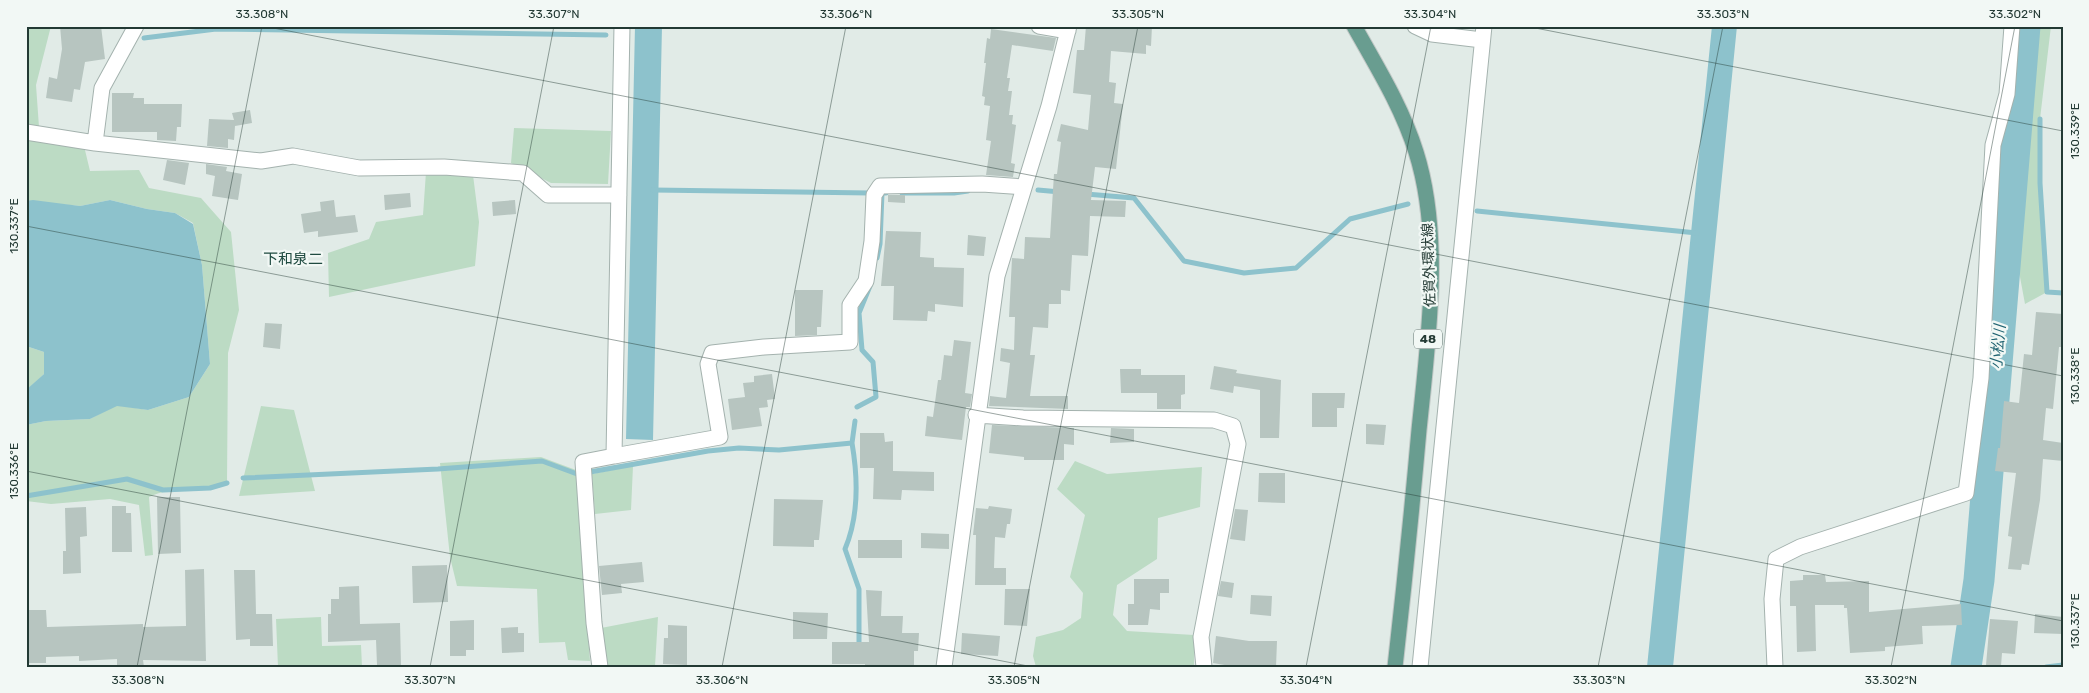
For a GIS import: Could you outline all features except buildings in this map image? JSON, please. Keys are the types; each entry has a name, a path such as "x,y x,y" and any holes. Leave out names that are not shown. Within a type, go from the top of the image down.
{"main road":[{"name":"佐賀外環状線","path":"1354,26 1392,93 1416,152 1426,200 1431,252 1430,317 1395,667"}],"street":[{"path":"95,142 102,88 136,26"},
{"path":"614,456 622,26"},
{"path":"944,667 976,415 997,276 1049,106 1068,29 1039,26"},
{"path":"1415,26 1432,34 1483,33 1420,667"},
{"path":"1775,667 1772,599 1776,559 1800,547 1966,493 1981,378 1994,145 2007,94 2012,26"},
{"path":"26,132 261,161 294,156 359,168 444,167 523,173 548,195 619,195"},
{"path":"600,667 594,623 583,462 720,437 708,364 712,353 764,347 850,342 850,305 866,281 872,241 874,195 880,186 982,184 1024,187"},
{"path":"976,415 1023,418 1214,420 1232,426 1238,444 1201,637 1204,667"}],"green space":[{"path":"26,26 51,26 36,85 40,141 84,146 90,171 139,170 149,188 201,198 231,232 239,310 228,353 227,483 207,487 178,489 149,497 153,555 145,556 139,505 110,499 51,504 26,501 26,425 46,421 90,419 117,405 148,410 189,397 210,364 202,265 193,223 175,213 147,209 110,200 80,206 26,201"},
{"path":"2033,26 2051,26 2040,119 2040,183 2047,292 2025,304 2013,239"},
{"path":"514,128 611,131 608,184 551,183 511,163"},
{"path":"426,172 473,175 479,222 475,266 329,297 328,253 369,239 376,222 423,215"},
{"path":"26,346 44,352 44,374 27,390"},
{"path":"261,406 294,410 315,491 239,496"},
{"path":"541,457 576,470 590,661 568,660 565,642 539,643 537,589 457,586 450,557 440,463"},
{"path":"1075,461 1107,474 1202,467 1200,507 1158,518 1157,559 1117,585 1113,615 1127,631 1194,635 1194,667 1036,667 1033,656 1036,637 1063,630 1081,618 1083,593 1070,577 1085,515 1057,489"},
{"path":"633,466 631,510 595,514 592,474"},
{"path":"321,617 322,646 361,645 362,667 278,667 276,619"},
{"path":"658,617 655,666 604,667 601,628"}],"water":[{"path":"635,26 662,26 653,440 626,439"},
{"path":"1712,26 1737,26 1673,667 1647,667"},
{"path":"33,200 80,206 110,200 147,209 175,213 193,224 202,265 210,364 189,397 148,410 117,406 90,419 46,421 26,425 26,390 44,374 44,352 26,346 26,201"}],"waterway":[{"name":"小松川","path":"1966,667 1979,580 2025,26"},
{"path":"144,38 216,29 606,35"},
{"path":"2040,119 2040,183 2047,292 2063,293"},
{"path":"653,190 870,193"},
{"path":"1038,190 1060,192"},
{"path":"902,193 954,193 968,191"},
{"path":"877,258 880,244 882,193 886,193"},
{"path":"1086,194 1134,198 1184,261 1244,273 1296,268 1350,219 1408,204"},
{"path":"1477,211 1697,233"},
{"path":"857,407 876,397 873,362 862,350 859,313 870,286"},
{"path":"590,472 708,451 739,448 779,450 852,443 855,421"},
{"path":"852,443 856,497 853,523 845,549 859,589 859,648"},
{"path":"243,478 438,469 542,461 577,474"},
{"path":"26,496 127,479 163,490 210,488 227,483"},
{"path":"2046,667 2063,665"}],"district":[{"name":"下和泉二","path":"293,259"}]}
